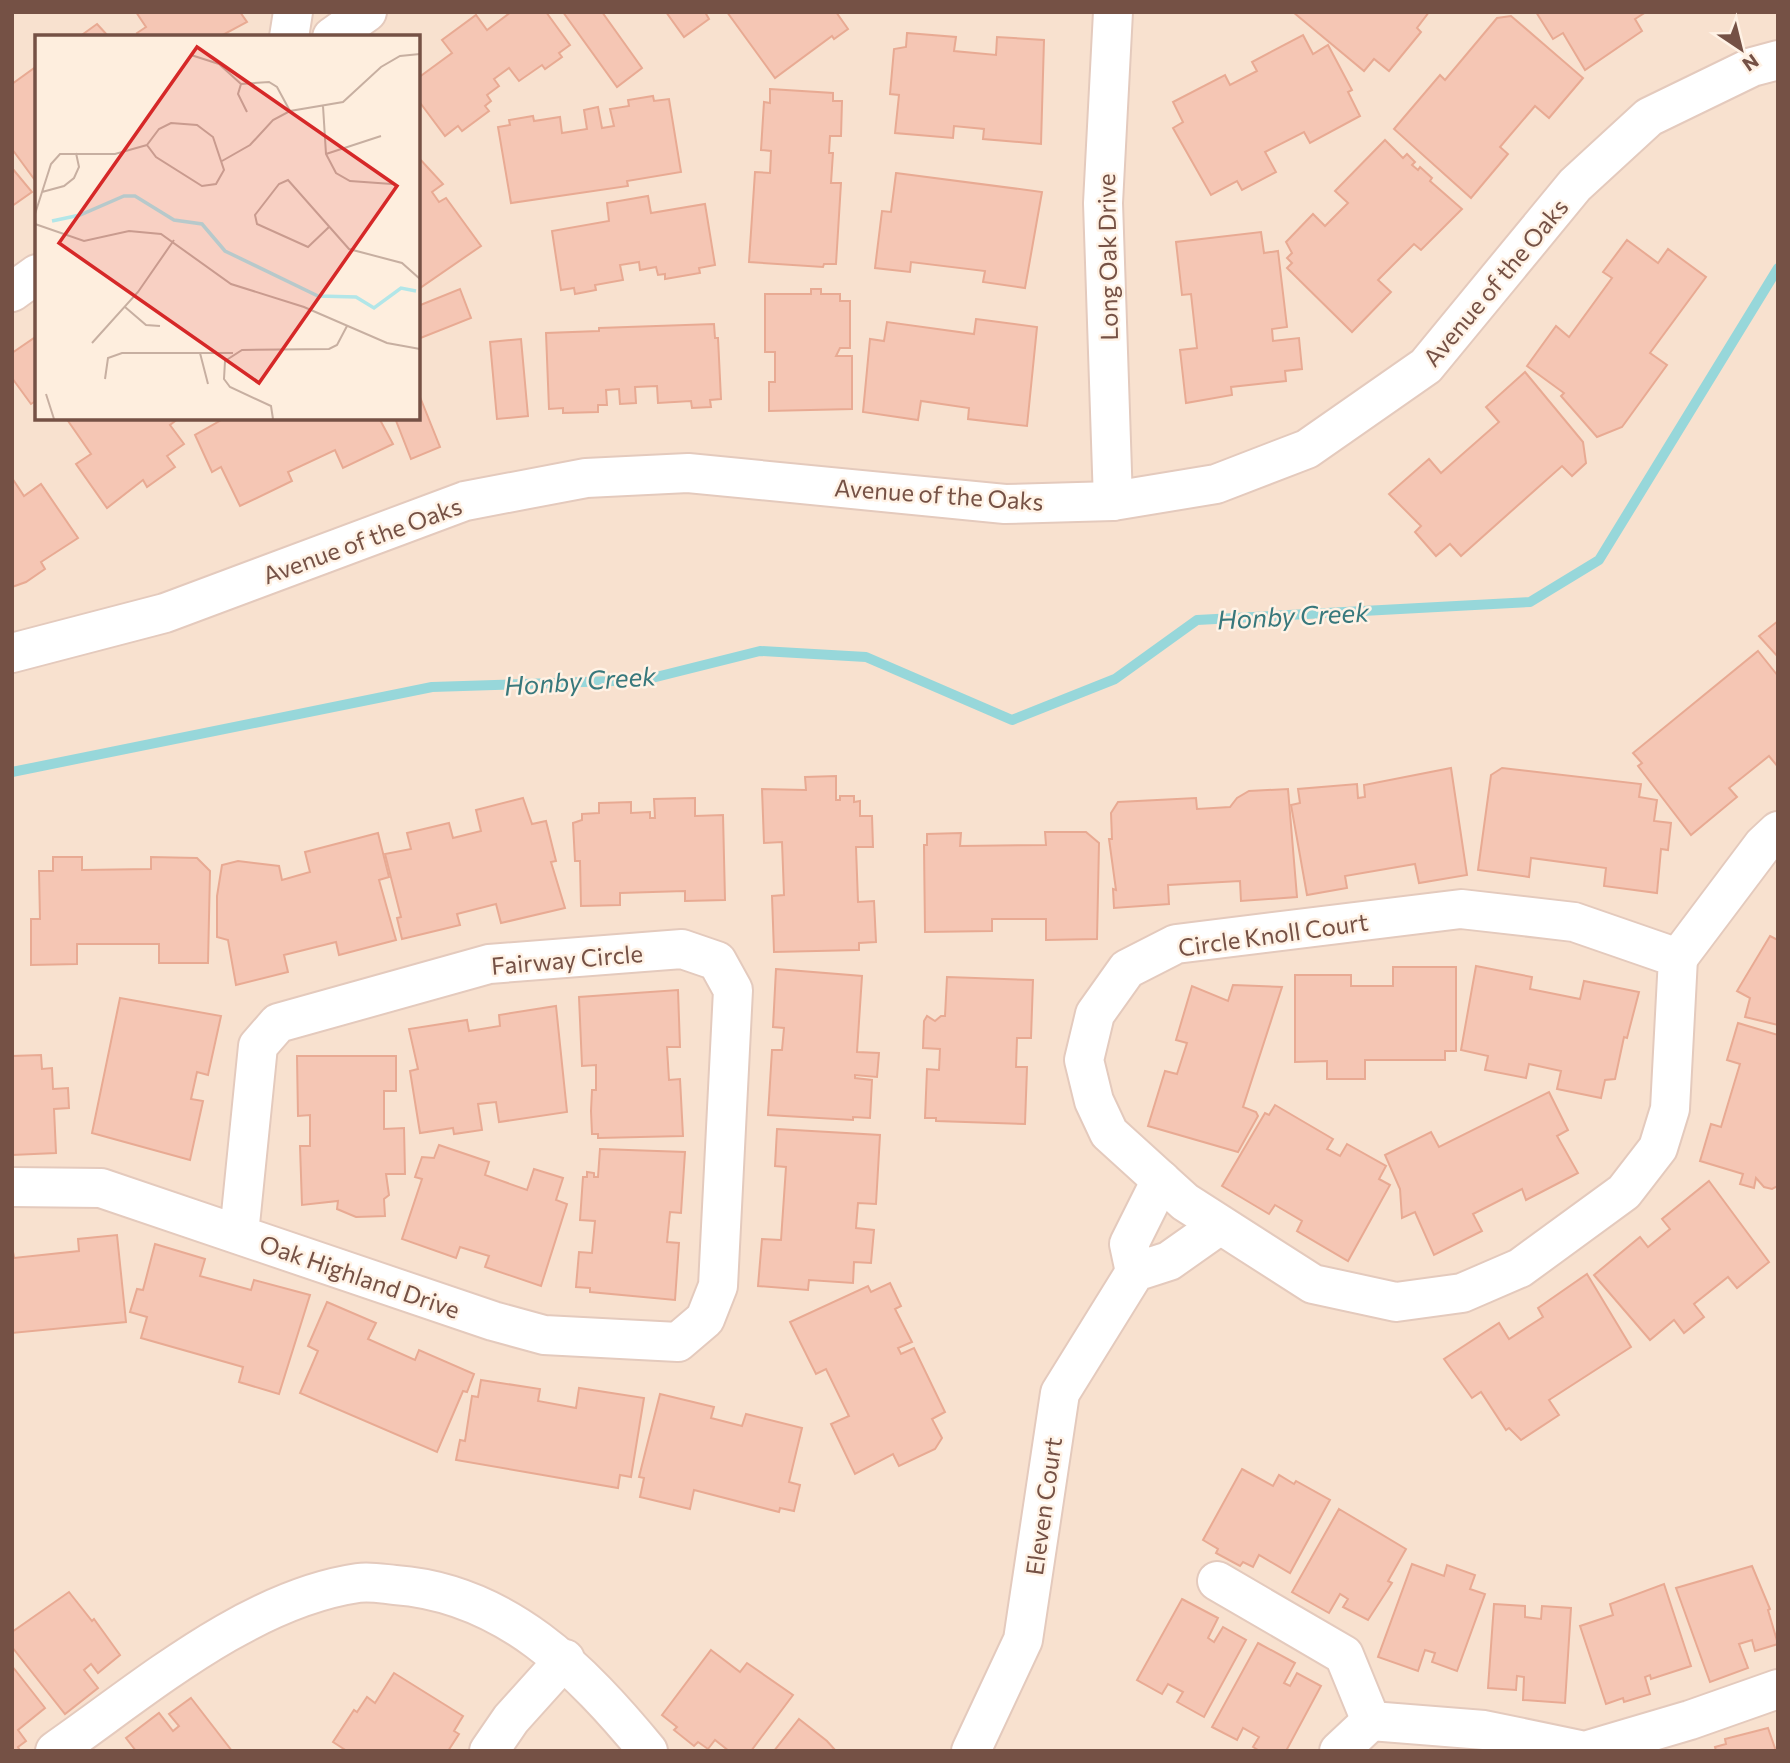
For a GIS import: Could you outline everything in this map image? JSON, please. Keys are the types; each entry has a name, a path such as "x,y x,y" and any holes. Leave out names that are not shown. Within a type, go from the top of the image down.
{"street":[{"path":"289,35 293,12"},
{"path":"335,35 367,12"},
{"name":"Long Oak Drive","path":"1113,12 1103,203 1113,501"},
{"name":"Avenue of the Oaks","path":"12,653 165,613 465,502 586,478 688,473 1005,504 1113,501 1216,484 1307,449 1368,410 1426,366 1575,185 1649,117 1752,67 1778,60"},
{"path":"12,292 35,275"},
{"path":"1678,958 1763,845 1778,831"},
{"name":"Circle Knoll Court","path":"1461,909 1574,922 1678,958 1670,1109 1658,1148 1624,1192 1520,1268 1462,1293 1396,1302 1313,1284 1185,1202 1109,1133 1094,1101 1084,1060 1095,1014 1127,969 1176,944 1461,909"},
{"name":"Fairway Circle","path":"239,1234 258,1045 278,1023 489,964 682,949 717,961 733,990 718,1286 705,1320"},
{"path":"1160,1180 1129,1244 1135,1272 1169,1261 1220,1225"},
{"name":"Oak Highland Drive","path":"12,1187 24,1185 101,1188 493,1321 544,1335 678,1342 705,1320"},
{"name":"Eleven Court","path":"971,1751 1023,1640 1060,1394 1135,1272"},
{"path":"1217,1581 1344,1655 1371,1721"},
{"path":"55,1751 187,1659 248,1622 300,1598 360,1583 425,1587 492,1609 565,1660 649,1751"},
{"path":"489,1751 511,1719 565,1660"},
{"path":"1339,1751 1371,1721 1484,1730 1585,1751 1690,1720 1778,1689"}],"shaded area":[{"path":"12,12 1778,12 1778,1751 12,1751"}],"building":[{"path":"136,12 240,12 247,22 223,35 138,35 137,33 146,27"},
{"path":"511,12 546,12 570,45 559,53 562,57 545,69 542,65 519,81 509,68 494,79 499,86 487,95 491,101 485,106 489,111 462,131 458,126 445,136 420,103 420,77 452,53 442,40 476,15 487,30"},
{"path":"563,12 602,12 642,68 617,87"},
{"path":"666,12 705,12 709,19 684,37"},
{"path":"727,12 836,12 848,29 834,39 832,36 775,78"},
{"path":"1293,12 1429,12 1417,28 1421,32 1389,71 1374,59 1364,71"},
{"path":"1536,12 1646,12 1635,19 1642,31 1585,70 1563,33 1553,39"},
{"path":"1511,16 1583,78 1549,118 1535,106 1500,147 1508,154 1471,198 1394,129 1440,75 1445,80 1497,18"},
{"path":"97,24 107,35 82,35"},
{"path":"907,33 956,37 954,51 996,55 997,37 1044,40 1041,144 983,139 984,129 954,126 953,138 895,133 899,95 890,94 894,49 906,47"},
{"path":"1303,35 1313,54 1328,45 1352,90 1348,92 1360,116 1310,143 1304,132 1265,152 1276,172 1242,190 1237,181 1211,195 1173,128 1183,122 1173,102 1225,75 1230,85 1257,71 1252,62"},
{"path":"35,67 35,180 12,149 12,84"},
{"path":"770,89 833,93 833,101 842,101 841,136 830,136 829,153 833,153 831,183 841,183 836,264 824,264 823,267 749,262 755,172 770,173 771,151 761,150 764,102 770,103"},
{"path":"653,96 654,101 669,99 681,172 627,181 628,186 511,203 498,127 510,125 509,120 533,116 534,121 560,117 562,133 587,129 584,110 598,107 602,128 614,126 610,109 629,106 628,100"},
{"path":"1385,140 1403,158 1407,154 1415,162 1412,165 1418,170 1420,167 1432,178 1430,181 1462,209 1421,250 1414,244 1378,280 1391,292 1352,332 1287,268 1292,263 1287,258 1292,253 1286,242 1313,214 1325,226 1348,203 1335,191"},
{"path":"420,159 443,184 432,192 439,202 446,198 481,246 420,288"},
{"path":"12,168 32,192 12,206"},
{"path":"896,173 1042,192 1025,288 983,282 985,271 911,262 910,272 875,268 882,211 891,212"},
{"path":"648,196 651,213 705,204 715,265 699,268 700,273 665,279 665,274 658,275 656,267 640,270 639,262 620,265 623,280 595,285 596,290 575,294 574,288 561,290 552,231 609,221 607,203"},
{"path":"1261,232 1264,253 1278,251 1287,327 1272,329 1273,341 1299,338 1302,369 1285,371 1286,381 1231,387 1232,395 1186,403 1180,350 1197,348 1191,294 1182,295 1176,242"},
{"path":"1627,240 1658,263 1668,249 1706,277 1650,353 1667,365 1622,427 1597,437 1561,396 1564,393 1527,366 1556,326 1569,337 1612,278 1603,272"},
{"path":"460,289 471,318 420,338 420,305"},
{"path":"811,289 821,289 821,294 840,294 840,301 850,301 850,348 840,348 836,356 852,356 852,409 769,411 769,382 775,382 775,352 765,352 765,294 811,294"},
{"path":"976,319 1037,327 1027,426 968,419 969,408 921,401 918,420 863,412 870,339 884,341 887,322 974,334"},
{"path":"714,324 715,338 718,338 721,399 710,400 711,407 692,408 691,401 658,403 657,386 635,387 636,403 620,404 619,389 606,390 607,405 598,405 598,412 563,413 563,408 549,409 546,333 599,331 599,328"},
{"path":"35,337 35,401 31,404 12,378 12,353"},
{"path":"521,339 528,416 497,419 490,342"},
{"path":"1525,372 1583,442 1586,463 1572,476 1562,466 1461,556 1450,544 1436,556 1415,532 1421,526 1389,494 1429,459 1441,473 1499,422 1486,407"},
{"path":"420,397 440,447 411,459 396,420 420,420"},
{"path":"67,420 176,420 170,425 184,444 167,456 175,467 147,487 143,480 107,508 76,464 91,454"},
{"path":"221,420 380,420 393,444 343,468 335,450 288,472 292,481 240,506 221,467 212,472 195,435"},
{"path":"12,478 24,496 41,484 78,538 41,562 45,569 26,582 12,587"},
{"path":"1778,621 1778,657 1759,636"},
{"path":"1758,651 1778,676 1778,767 1769,756 1729,788 1737,797 1691,835 1638,766 1642,763 1633,753"},
{"path":"1451,768 1467,875 1419,883 1415,864 1345,876 1347,888 1307,895 1291,805 1300,803 1298,789 1357,784 1358,798 1365,797 1364,785"},
{"path":"1502,768 1641,784 1639,797 1657,800 1654,821 1671,823 1668,850 1661,849 1657,893 1604,886 1606,868 1531,858 1529,877 1478,870 1491,775"},
{"path":"836,776 836,800 840,800 840,796 854,796 854,802 860,801 860,816 872,816 873,847 856,847 858,902 874,901 876,942 859,943 859,950 774,952 772,896 784,895 782,842 764,843 762,789 806,790 805,777"},
{"path":"1288,789 1297,897 1241,901 1240,881 1168,885 1169,904 1114,908 1113,889 1116,890 1109,839 1112,839 1111,813 1118,802 1196,798 1197,809 1230,807 1237,798 1249,791"},
{"path":"523,798 532,824 546,821 556,861 551,862 565,908 501,923 496,904 457,914 460,925 402,939 397,918 401,917 385,854 411,849 407,833 449,823 453,838 481,831 476,810"},
{"path":"695,798 695,816 723,815 725,900 685,901 685,891 620,893 620,905 581,906 580,861 575,861 573,823 582,820 582,814 599,813 599,803 631,802 631,813 650,812 650,818 655,818 654,799"},
{"path":"1045,832 1086,832 1099,843 1097,939 1046,940 1046,919 992,919 992,931 925,932 924,845 927,845 927,834 961,833 960,846 1046,845"},
{"path":"378,833 389,877 379,880 396,940 339,955 336,942 284,955 288,972 236,985 228,940 217,937 217,896 222,865 238,861 279,866 282,880 310,872 305,852"},
{"path":"53,857 82,857 82,870 151,869 151,857 197,858 210,871 208,963 159,963 159,944 77,944 77,964 31,965 31,919 40,919 39,871 53,871"},
{"path":"1770,936 1778,940 1778,1025 1745,1017 1750,998 1737,991"},
{"path":"1476,966 1532,977 1530,989 1580,999 1584,981 1639,992 1627,1038 1624,1037 1615,1079 1605,1080 1601,1098 1557,1089 1561,1071 1529,1064 1526,1078 1485,1070 1488,1056 1461,1050"},
{"path":"1393,967 1456,967 1456,1051 1445,1051 1445,1060 1365,1060 1365,1079 1327,1079 1327,1061 1295,1062 1295,975 1351,975 1351,986 1393,986"},
{"path":"776,969 862,976 857,1052 879,1053 877,1077 855,1075 855,1078 872,1080 870,1118 853,1117 853,1120 768,1115 772,1050 782,1050 784,1028 773,1027"},
{"path":"947,977 1033,980 1031,1038 1017,1038 1016,1067 1027,1067 1025,1124 936,1121 936,1118 925,1118 927,1069 939,1070 940,1049 923,1048 924,1021 927,1016 935,1021 945,1016"},
{"path":"1233,985 1282,987 1243,1107 1256,1112 1258,1116 1238,1152 1148,1126 1165,1071 1177,1074 1187,1043 1176,1040 1192,986 1228,1001"},
{"path":"678,990 680,1047 667,1047 669,1080 680,1079 683,1136 598,1138 598,1134 592,1134 591,1111 592,1090 596,1090 596,1065 582,1066 579,997"},
{"path":"120,998 221,1016 208,1075 197,1072 191,1099 203,1101 190,1160 92,1133"},
{"path":"556,1006 567,1112 499,1122 496,1102 478,1104 482,1130 454,1134 453,1128 420,1133 410,1071 418,1069 409,1029 467,1020 469,1031 500,1026 499,1015"},
{"path":"1738,1023 1778,1035 1778,1186 1772,1189 1764,1187 1756,1178 1754,1188 1740,1184 1743,1174 1700,1161 1711,1124 1721,1127 1740,1064 1727,1060"},
{"path":"41,1055 42,1069 52,1068 53,1089 68,1088 69,1108 54,1109 56,1153 12,1155 12,1056"},
{"path":"297,1056 396,1056 396,1091 384,1091 384,1129 404,1128 405,1174 386,1174 389,1195 384,1199 385,1216 356,1217 337,1209 338,1201 302,1205 300,1146 310,1146 310,1115 298,1116"},
{"path":"1549,1092 1568,1130 1557,1136 1578,1173 1526,1200 1522,1189 1473,1214 1482,1231 1434,1255 1415,1212 1402,1218 1400,1189 1385,1155 1431,1132 1439,1147"},
{"path":"1275,1105 1333,1139 1327,1149 1340,1156 1347,1144 1386,1166 1379,1179 1390,1185 1348,1261 1297,1231 1302,1221 1275,1205 1269,1214 1222,1186 1265,1113 1269,1115"},
{"path":"777,1129 880,1135 876,1204 858,1203 856,1228 874,1230 871,1263 854,1262 853,1283 809,1280 808,1290 758,1286 762,1239 781,1240 786,1167 775,1166"},
{"path":"439,1145 489,1162 485,1175 527,1190 534,1169 563,1178 556,1200 567,1204 541,1286 485,1267 489,1256 460,1247 456,1258 402,1239 422,1179 415,1177 422,1157 434,1158"},
{"path":"600,1149 685,1152 681,1213 670,1212 667,1242 679,1243 675,1300 590,1292 590,1288 576,1287 579,1252 592,1253 595,1221 580,1220 583,1177 587,1177 587,1172 598,1177"},
{"path":"1709,1181 1769,1262 1737,1288 1728,1277 1694,1304 1704,1317 1684,1333 1674,1320 1650,1340 1594,1275 1640,1237 1648,1247 1670,1229 1662,1219"},
{"path":"117,1235 126,1322 12,1333 12,1246 14,1258 79,1251 78,1239"},
{"path":"155,1244 205,1259 200,1276 251,1290 254,1280 310,1295 279,1394 239,1382 243,1367 141,1338 147,1317 130,1312 137,1289 143,1290"},
{"path":"1587,1274 1631,1347 1549,1400 1559,1415 1521,1440 1509,1428 1506,1430 1481,1392 1472,1398 1444,1359 1499,1323 1509,1339 1543,1317 1538,1308"},
{"path":"890,1283 901,1306 895,1309 912,1342 898,1348 901,1354 914,1348 945,1412 932,1419 942,1438 935,1449 899,1466 893,1454 855,1474 831,1424 849,1416 826,1369 816,1374 790,1322 868,1286 871,1292"},
{"path":"327,1302 376,1323 368,1339 415,1360 419,1350 474,1374 467,1392 463,1391 437,1452 300,1393 318,1351 308,1346"},
{"path":"481,1380 540,1389 538,1401 576,1408 579,1388 644,1398 631,1477 620,1475 618,1488 456,1460 460,1440 465,1441 472,1396 478,1397"},
{"path":"660,1394 714,1407 711,1418 742,1426 746,1414 802,1428 789,1482 800,1485 794,1511 780,1508 779,1512 694,1490 690,1509 640,1497 644,1478 639,1477"},
{"path":"1242,1469 1273,1486 1279,1475 1330,1500 1290,1573 1259,1555 1253,1567 1243,1562 1240,1566 1216,1553 1218,1549 1203,1540"},
{"path":"1339,1509 1406,1549 1388,1581 1392,1583 1368,1620 1343,1607 1348,1599 1340,1594 1329,1613 1292,1592"},
{"path":"1412,1564 1444,1576 1447,1565 1475,1575 1470,1589 1485,1594 1457,1671 1432,1662 1435,1653 1425,1650 1418,1671 1378,1657"},
{"path":"1752,1566 1770,1609 1768,1610 1778,1644 1755,1651 1752,1640 1739,1644 1748,1668 1710,1682 1676,1588"},
{"path":"1664,1584 1691,1666 1651,1679 1650,1675 1645,1677 1650,1694 1606,1704 1580,1626 1613,1615 1610,1604"},
{"path":"69,1592 92,1621 94,1619 120,1655 98,1673 91,1664 84,1670 98,1688 65,1714 12,1647 12,1632"},
{"path":"1182,1599 1218,1618 1208,1638 1214,1642 1223,1627 1246,1640 1204,1717 1177,1702 1183,1692 1168,1684 1162,1694 1137,1680"},
{"path":"1494,1604 1525,1606 1525,1617 1541,1619 1542,1606 1571,1608 1565,1703 1523,1700 1524,1677 1517,1676 1516,1690 1488,1688"},
{"path":"1258,1643 1295,1663 1284,1683 1290,1686 1297,1673 1321,1686 1286,1751 1260,1751 1253,1747 1259,1737 1243,1728 1237,1740 1212,1727"},
{"path":"711,1650 740,1672 747,1663 793,1695 751,1751 729,1751 715,1740 708,1749 698,1742 694,1746 674,1730 677,1727 662,1715"},
{"path":"12,1666 45,1708 18,1730 26,1741 18,1747 20,1751 12,1751"},
{"path":"394,1673 463,1716 454,1731 459,1734 448,1751 347,1751 333,1742 354,1710 357,1712 367,1697 375,1703"},
{"path":"191,1698 232,1751 136,1751 126,1738 159,1713 173,1731 179,1726 169,1714"},
{"path":"799,1719 827,1741 836,1751 774,1751"},
{"path":"1768,1728 1776,1751 1716,1751 1715,1747 1726,1744 1725,1739"}],"waterway":[{"name":"Honby Creek","path":"12,772 432,687 644,680 760,651 866,657 1012,720 1115,679 1197,620 1530,602 1599,560 1778,268"}]}
